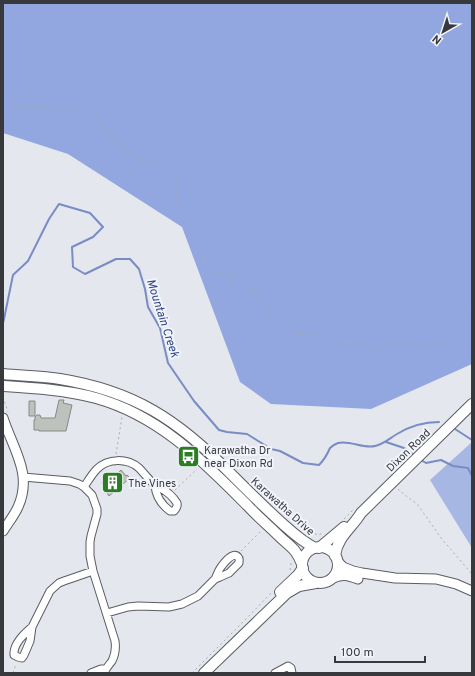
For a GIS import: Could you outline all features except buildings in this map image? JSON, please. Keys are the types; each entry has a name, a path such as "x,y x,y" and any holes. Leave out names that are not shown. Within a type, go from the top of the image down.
{"main road":[{"name":"Karawatha Drive","path":"3,374 59,378 86,384 120,394 150,408 184,431 222,465 274,517 301,540 317,548"},
{"name":"Karawatha Drive","path":"3,392 46,389 80,394 116,405 135,413 154,424 189,449 209,468 294,550 302,566"},
{"name":"Dixon Road","path":"317,548 335,536 358,511 408,467 472,404"},
{"name":"Dixon Road","path":"336,559 336,550 343,535 357,520 358,511"},
{"path":"204,673 290,591 299,586 327,582 333,578 337,569 336,559 329,550 325,548 317,548 308,553 304,558 298,575 275,596 242,636"},
{"path":"302,566 306,576 316,583"}],"street":[{"path":"3,531 13,516 20,501 23,489 23,477 20,461 4,424"},
{"path":"84,486 97,469 107,462 116,461 134,464 155,486"},
{"path":"23,477 70,481 84,486 92,495 97,514 92,530 90,556 93,571 114,634 116,647 113,658 105,671 101,669 90,673"},
{"path":"107,613 133,606 169,607 188,602 198,596 215,579 222,566 233,555 238,557 240,561 238,565 229,573 215,579"},
{"path":"336,559 343,567 353,571 395,578 436,579 456,584 472,591"},
{"path":"32,627 19,640 14,651 14,655 22,658 24,655 30,641 32,627 47,596 54,587 64,581 93,571"},
{"path":"333,578 340,575 347,575 358,579 370,580 386,580 395,578"},
{"path":"275,673 288,666 291,668 292,673"}],"path":[{"path":"3,105 27,107 40,106 66,111 90,112 97,116 104,128 132,155 140,160 150,161 170,168 178,182 176,192 178,203 202,248 204,262 208,268 214,272 230,275 254,290 260,303 266,311 283,329 292,333 300,335 315,333 321,338 330,341 357,343 372,347 392,343 406,343 431,347 451,335 459,320 472,306"},
{"path":"116,461 122,415"},
{"path":"175,490 199,467"},
{"path":"396,487 418,505 441,538 472,574"},
{"path":"344,518 358,511"},
{"path":"238,557 241,551 262,530"},
{"path":"308,531 318,535 327,532"},
{"path":"289,556 291,560 291,569 289,573"},
{"path":"192,673 241,625 273,590"},
{"path":"13,673 18,657"}],"shaded area":[{"path":"3,3 472,3 472,364 371,409 271,404 240,382 182,227 68,154 3,133"},
{"path":"472,442 472,548 430,480"}],"waterway":[{"name":"Mountain Creek","path":"3,323 13,275 28,261 49,219 59,204 90,213 103,227 93,237 72,247 73,267 85,274 116,259 130,259 139,269 145,289 148,307 160,328 168,363 194,401 219,430 247,434 271,449 280,451 303,463 319,465 330,448 338,443 343,442 370,447 375,446 412,427 439,422"},
{"name":"Mountain Creek","path":"455,429 472,440"},
{"path":"386,442 404,448 414,455"},
{"path":"421,460 426,463 441,460 453,466 468,468 472,476"}],"place":[{"name":"Karawatha Dr near Dixon Rd","path":"188,456"},
{"name":"The Vines","path":"113,483"}]}
